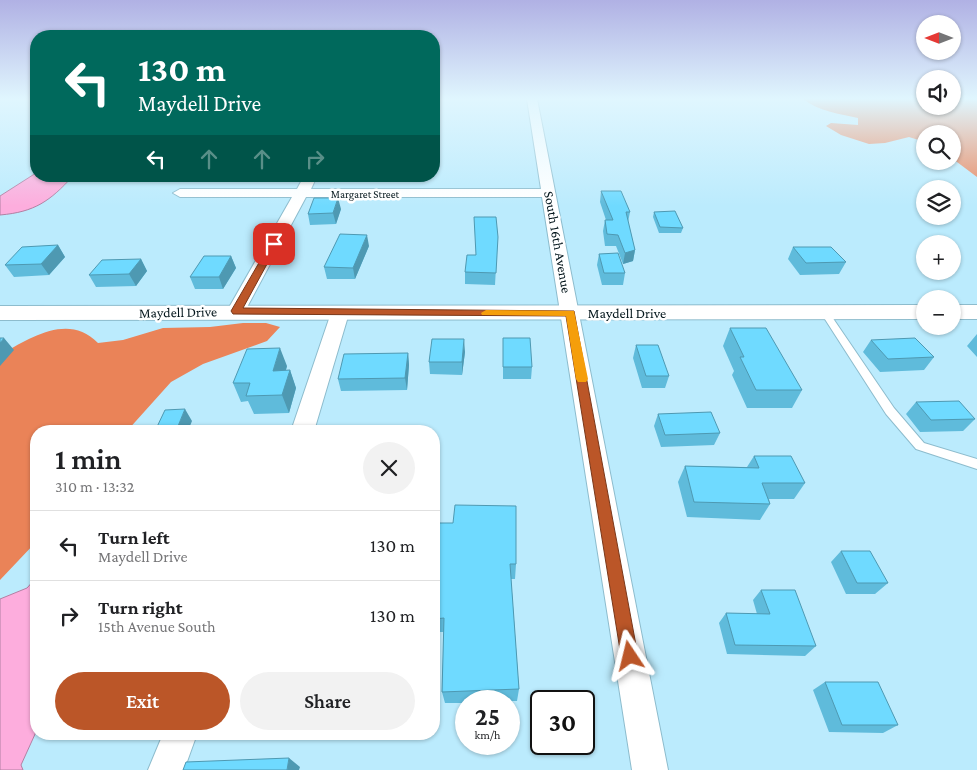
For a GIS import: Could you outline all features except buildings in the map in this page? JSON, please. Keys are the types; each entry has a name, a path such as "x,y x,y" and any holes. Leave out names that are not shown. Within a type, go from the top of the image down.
{"street":[{"name":"South 16th Avenue","path":"539,135 650,770"},
{"path":"236,311 308,182"},
{"name":"Margaret Street","path":"180,193 549,193"},
{"name":"Maydell Drive","path":"0,314 236,311 340,313 916,312"},
{"path":"961,312 977,312"},
{"path":"304,425 340,313"},
{"path":"166,770 178,740"}],"lane":[{"path":"825,313 890,411 920,446 977,464"}],"shaded area":[{"path":"841,135 916,135 916,139 909,137 885,143 869,144"},
{"path":"961,135 977,135 977,177 961,165"},
{"path":"30,177 30,182 67,182 49,199 23,211 0,215 0,196"},
{"path":"243,323 266,323 280,327 267,341 203,364 171,382 132,425 30,425 30,548 0,580 0,357 3,353 38,335 63,329 87,334 98,343 123,340 163,328 210,327"},
{"path":"30,585 30,740 32,740 21,765 23,770 0,770 0,599 27,588"}],"slow traffic":[{"path":"486,313 570,313 582,379"}],"route":[{"path":"274,244 236,311 570,313 630,656"}]}
